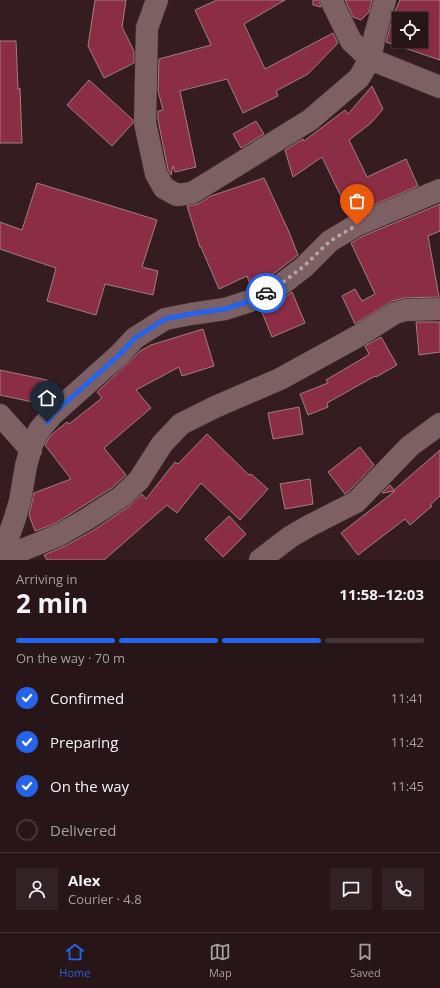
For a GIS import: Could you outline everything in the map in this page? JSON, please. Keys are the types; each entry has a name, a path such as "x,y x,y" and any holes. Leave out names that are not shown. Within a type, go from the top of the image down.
{"street":[{"path":"157,0 148,28 145,123 156,174 164,188 177,195 192,193 310,120 359,78 370,59 375,35 386,0"},
{"path":"331,0 351,41 370,59 440,87"},
{"path":"3,559 20,501 26,466 40,429 53,414 119,355 135,338 165,319 225,309 263,295 278,286 304,266 330,241 340,235 357,225 440,190"},
{"path":"3,559 59,534 87,519 121,496 139,480 162,444 182,424 215,407 280,379 360,335 395,313 406,310 440,309"},
{"path":"0,415 31,450"},
{"path":"260,560 290,537 356,502 410,446 440,424"}],"building":[{"path":"95,0 126,0 122,27 134,51 134,63 104,78 88,46"},
{"path":"217,0 285,0 244,24 265,69 333,33 338,43 308,74 276,91 278,96 243,113 227,79 180,91 196,167 175,172 173,166 171,175 168,170 158,120 158,111 163,110 158,91 159,59 211,45 195,10"},
{"path":"313,0 319,0 321,7 313,5"},
{"path":"345,0 372,0 369,12 361,20 353,17"},
{"path":"400,0 440,0 440,60 404,48 428,48 428,12 395,12"},
{"path":"392,20 392,44 386,42"},
{"path":"0,41 16,41 18,89 20,88 22,143 0,143"},
{"path":"89,80 133,120 133,123 112,146 67,105"},
{"path":"372,86 383,109 371,123 349,140 367,177 406,159 418,186 350,215 322,157 293,177 285,150 303,139 304,141 345,110 348,114"},
{"path":"256,121 264,134 241,148 233,134"},
{"path":"264,178 298,255 271,276 251,287 247,276 219,289 200,247 187,206 198,204 211,196"},
{"path":"37,183 157,220 142,267 158,271 153,295 105,284 96,315 47,301 56,268 0,249 0,222 22,230"},
{"path":"440,204 440,231 428,236 439,297 405,298 392,301 355,324 342,296 355,289 362,301 375,294 351,243 363,236"},
{"path":"292,292 305,323 272,337 261,310"},
{"path":"416,322 440,322 440,352 419,355"},
{"path":"203,329 214,366 182,376 179,367 136,390 151,408 104,448 126,475 113,487 54,524 35,531 29,515 34,493 71,479 45,445 50,436 67,422 69,424 102,398 97,392 140,351 151,345"},
{"path":"381,337 397,365 327,403 328,407 308,415 300,394 328,383 326,380 365,357 369,354 365,346"},
{"path":"0,370 47,380 42,404 0,395"},
{"path":"299,407 303,434 273,439 268,413"},
{"path":"207,434 249,475 251,474 268,489 240,520 201,483 177,513 167,505 104,560 47,560 44,555 65,546 94,530 128,507 142,494 146,499 175,462 178,464"},
{"path":"360,447 374,465 345,494 328,472"},
{"path":"440,450 440,496 430,505 432,506 410,525 405,519 358,555 341,533 395,491 382,493 390,485 394,490"},
{"path":"310,479 313,504 285,509 280,484"},
{"path":"229,516 246,534 223,557 205,539"}],"way so far":[{"path":"266,293 278,286 304,266 330,241 357,225"}],"route":[{"path":"47,422 53,414 119,355 135,338 165,319 225,309 250,301 266,293"}]}
